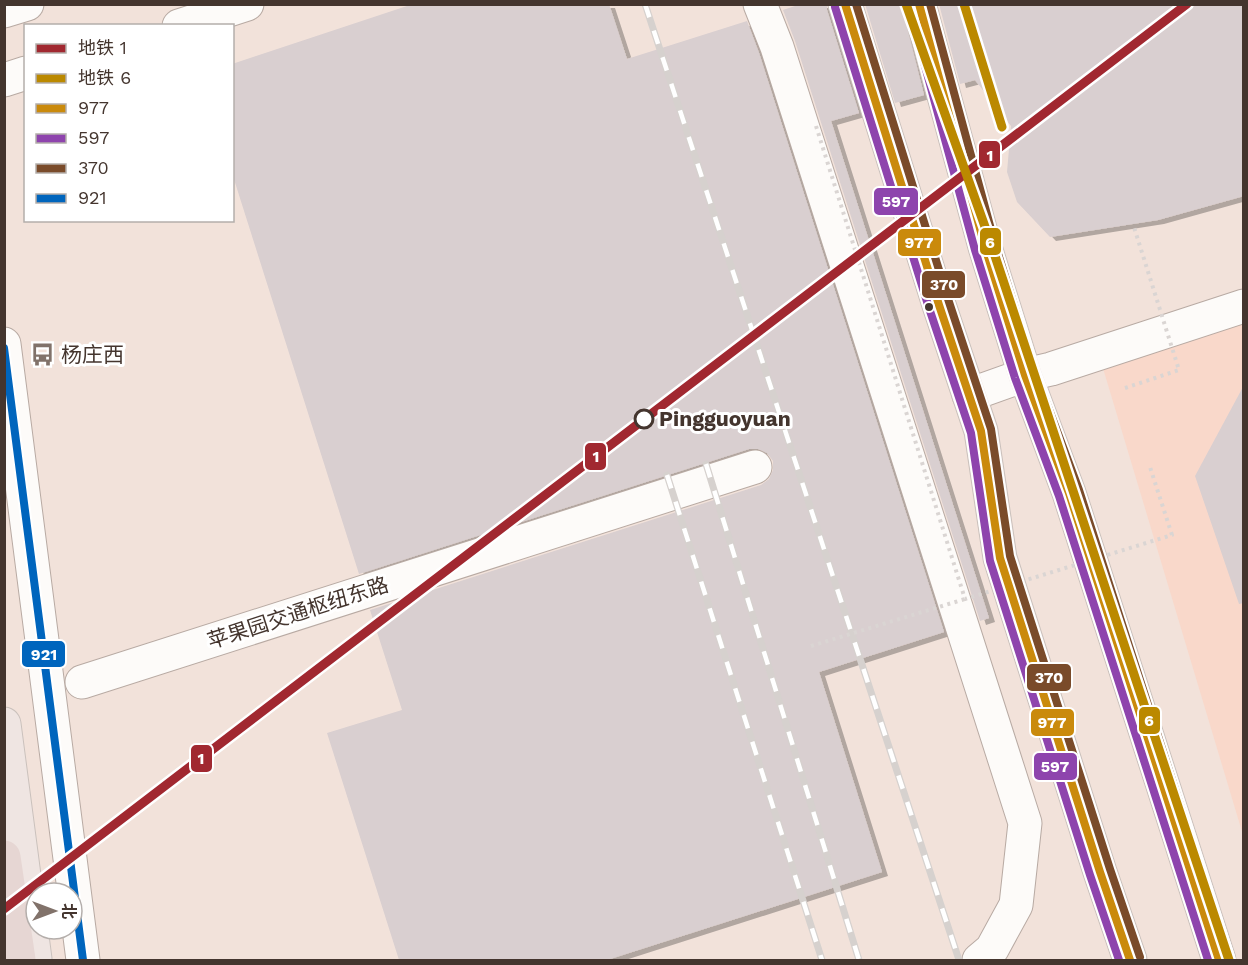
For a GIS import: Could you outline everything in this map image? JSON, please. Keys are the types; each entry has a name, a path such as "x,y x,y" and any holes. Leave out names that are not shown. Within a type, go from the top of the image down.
{"highway":[{"path":"4,857 19,960"}],"main road":[{"path":"845,4 981,431 1000,558 1130,960"},
{"path":"919,4 985,247 1025,375 1069,493 1219,960"},
{"path":"4,724 35,960"}],"street":[{"path":"4,11 27,4"},
{"path":"185,24 247,4"},
{"path":"760,4 785,69 1025,823 1016,905 992,949 979,960"},
{"path":"4,80 24,73"},
{"path":"969,395 1244,306"},
{"path":"4,344 83,960"},
{"name":"苹果园交通枢纽东路","path":"82,682 755,467"}],"path":[{"path":"816,126 965,600"},
{"path":"1125,388 1179,370 1133,224"},
{"path":"811,646 1172,535 1149,464"}],"shaded area":[{"path":"1243,319 1243,835 1102,365"}],"building":[{"path":"413,4 609,4 627,59 747,21 944,632 819,672 882,872 607,960 399,960 327,733 402,710 370,610 761,485 769,479 773,470 773,461 767,453 758,449 749,449 359,574 234,179 234,63"},
{"path":"801,4 827,4 859,113 831,121 989,618 980,621 795,41 783,10"},
{"path":"865,4 901,4 924,95 895,103"},
{"path":"939,4 1244,4 1244,196 1158,220 1050,237 1017,202 1007,172 1011,126 975,80 960,84"},
{"path":"1244,385 1244,603 1239,604 1195,476"}],"railway":[{"path":"645,4 959,960"},
{"path":"706,464 859,960"},
{"path":"667,475 822,960"}],"metro line":[{"name":"6","path":"906,4 989,238 1229,960"},
{"name":"6","path":"964,4 1002,127"},
{"name":"1","path":"4,909 1187,4"}],"transit line":[{"name":"977","path":"845,4 981,431 1000,558 1130,960"},
{"name":"370","path":"856,4 991,429 1010,556 1140,957"},
{"name":"977","path":"919,4 985,247 1025,375 1069,493 1219,960"},
{"name":"370","path":"930,4 995,244 1035,372 1079,490 1229,957"},
{"name":"597","path":"835,7 929,308 971,433 990,561 1119,960"},
{"name":"597","path":"909,7 975,250 1015,378 1059,496 1208,960"},
{"name":"921","path":"4,348 83,960"}],"place":[{"name":"杨庄西","path":"43,355"},
{"name":"Pingguoyuan","path":"644,419"}]}
